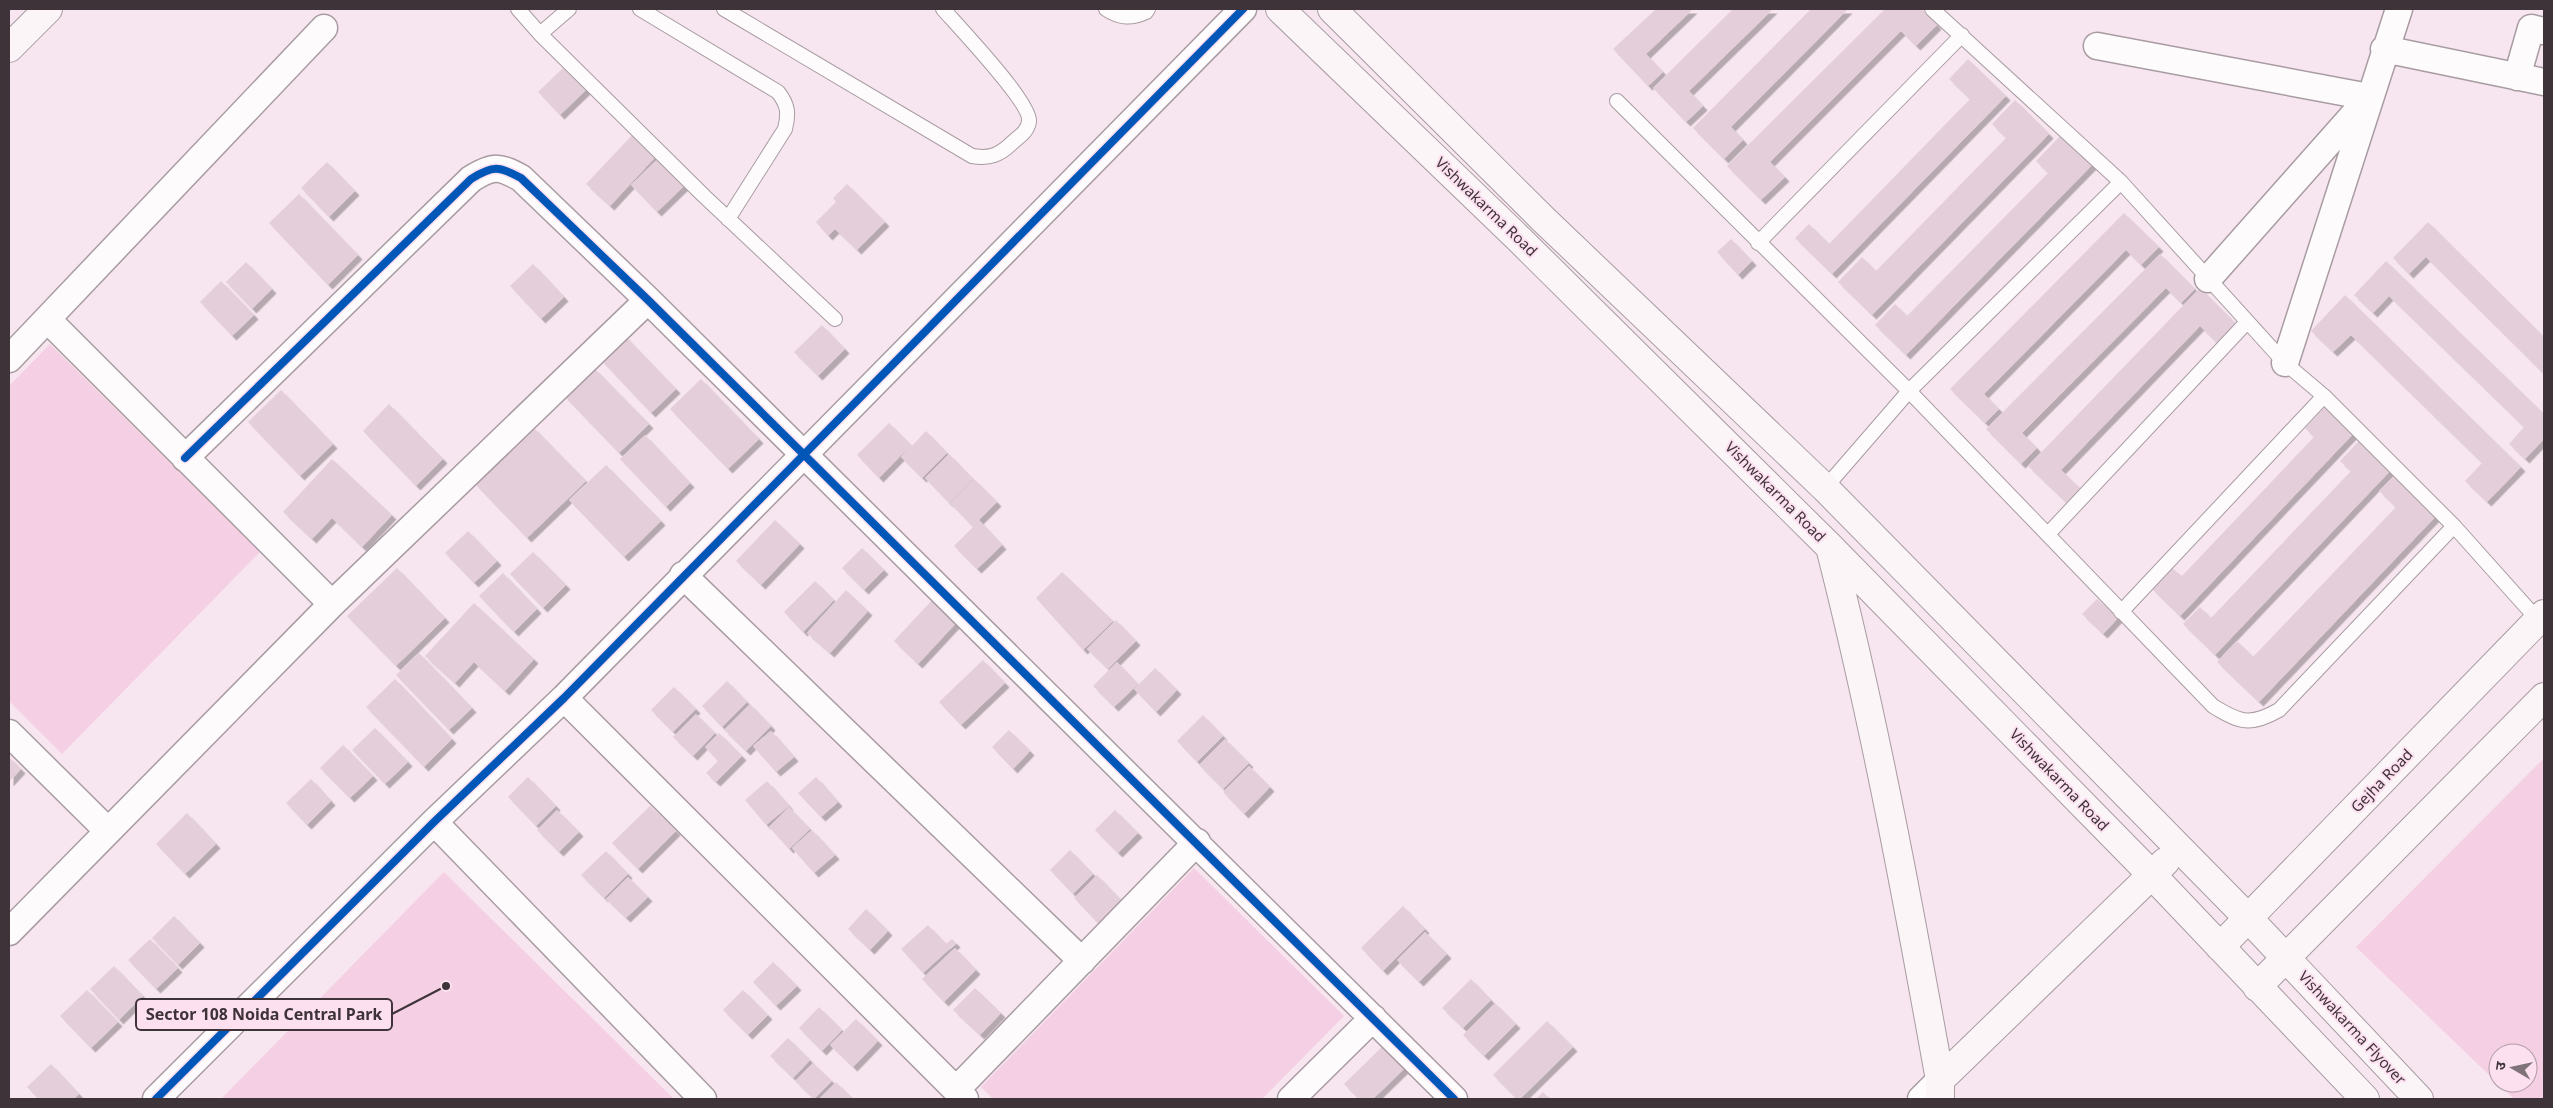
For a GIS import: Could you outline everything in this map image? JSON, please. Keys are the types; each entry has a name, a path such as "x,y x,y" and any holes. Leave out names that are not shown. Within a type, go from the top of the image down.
{"main road":[{"path":"9,48 48,9"},
{"name":"Vishwakarma Road","path":"1280,9 1519,238 1829,546 2151,874 2257,987"},
{"name":"Vishwakarma Road","path":"1332,9 1543,219 1825,488 2248,918 2285,958"},
{"path":"1399,123 1424,100"},
{"path":"1829,546 1853,637 1903,880 1933,1093"},
{"name":"Gejha Road","path":"2220,947 2541,617"},
{"path":"2365,1099 2257,987 2544,697"},
{"path":"1933,1093 2151,874 2180,849"},
{"name":"Vishwakarma Flyover","path":"2285,958 2419,1099"}],"street":[{"path":"156,1099 434,822 564,698 803,453 1243,9"},
{"path":"2285,363 2384,50 2399,9"},
{"path":"9,359 324,28"},
{"path":"2517,77 2530,28 2544,31"},
{"path":"2096,46 2369,97"},
{"path":"2384,50 2544,82"},
{"path":"2208,279 2369,97"},
{"path":"185,458 471,179 486,170 502,168 521,178 648,300 1197,842 1454,1099"},
{"path":"9,932 107,830 332,604 648,300"},
{"path":"48,320 332,604"},
{"path":"683,575 1082,961"},
{"path":"564,698 961,1095 1082,961 1197,842"},
{"path":"9,733 107,830"},
{"path":"434,822 703,1099"},
{"path":"1290,1099 1373,1018"}],"lane":[{"path":"518,9 540,34 728,219 835,319"},
{"path":"540,34 569,9"},
{"path":"640,9 778,92 787,103 788,115 785,129 728,219"},
{"path":"724,9 972,156 983,158 996,156 1026,130 1029,120 1026,111 1013,90 942,9"},
{"path":"1106,9 1121,17 1133,18 1146,12 1148,9"},
{"path":"1932,9 2121,182 2285,363 2324,396 2454,526 2541,617"},
{"path":"1758,243 1962,35"},
{"path":"1617,101 1909,391 2214,706 2231,718 2249,722 2262,720 2279,710 2454,526"},
{"path":"1825,488 1909,391 2121,182"},
{"path":"2048,534 2247,322"},
{"path":"2121,612 2324,396"}],"shaded area":[{"path":"50,344 260,552 62,754 9,701 9,386"},
{"path":"2544,758 2544,1099 2514,1099 2508,1093 2538,1093 2538,1043 2488,1043 2488,1074 2356,947"},
{"path":"1194,868 1344,1016 1262,1099 993,1099 981,1087"},
{"path":"444,872 674,1099 221,1099"}],"building":[{"path":"1656,9 1693,9 1646,54 1663,72 1648,86 1613,49"},
{"path":"1733,9 1773,9 1689,91 1703,106 1686,122 1653,88"},
{"path":"1811,9 1848,9 1731,127 1743,140 1724,159 1693,128"},
{"path":"1885,9 1922,9 1937,25 1916,46 1901,31 1770,162 1785,177 1761,200 1727,166"},
{"path":"1968,59 2006,96 1832,274 1795,238 1809,224 1829,244 1970,99 1949,79"},
{"path":"566,65 588,88 560,115 538,92"},
{"path":"2015,100 2049,134 1872,315 1838,282 1862,257 1876,271 2006,138 1992,124"},
{"path":"636,131 659,153 610,206 586,184"},
{"path":"2063,133 2094,163 1906,355 1875,325 1895,304 1907,316 2048,173 2036,161"},
{"path":"661,156 687,183 657,212 631,185"},
{"path":"327,162 355,191 329,217 301,188"},
{"path":"847,184 885,222 857,250 835,229 828,236 816,222 836,202 833,198"},
{"path":"299,194 358,255 328,285 269,223"},
{"path":"2124,213 2159,247 2141,265 2126,250 1984,394 1999,409 1985,423 1950,389"},
{"path":"2428,222 2544,337 2544,374 2426,257 2409,274 2393,258"},
{"path":"1731,239 1752,261 1738,275 1717,252"},
{"path":"2160,254 2195,289 2181,303 2166,288 2022,433 2037,448 2021,464 1986,429"},
{"path":"2386,261 2544,414 2544,439 2525,459 2509,444 2524,427 2389,296 2373,313 2354,295"},
{"path":"246,262 272,289 252,309 226,282"},
{"path":"533,264 564,297 541,319 510,286"},
{"path":"221,281 254,315 232,336 200,302"},
{"path":"2200,288 2238,326 2219,345 2200,326 2061,470 2081,489 2067,503 2028,466"},
{"path":"2345,295 2521,467 2487,502 2465,481 2482,463 2351,335 2333,352 2311,331"},
{"path":"822,325 845,349 818,376 794,352"},
{"path":"624,335 676,389 651,413 600,359"},
{"path":"594,368 649,424 619,453 564,396"},
{"path":"701,379 759,439 728,469 670,409"},
{"path":"281,390 333,444 300,476 248,422"},
{"path":"389,404 443,459 416,486 363,431"},
{"path":"2325,407 2354,433 2180,616 2152,589 2172,568 2182,576 2314,437 2305,428"},
{"path":"889,423 912,446 926,431 947,453 922,478 901,457 909,447 879,478 857,455"},
{"path":"533,427 586,481 527,538 475,484"},
{"path":"645,435 690,483 666,507 620,459"},
{"path":"2360,440 2391,470 2215,655 2183,624 2200,607 2211,618 2351,471 2340,461"},
{"path":"949,454 973,479 949,503 925,478"},
{"path":"332,459 392,515 362,547 332,518 312,539 283,512"},
{"path":"606,465 661,521 624,557 569,500"},
{"path":"2395,475 2437,515 2259,702 2217,662 2237,641 2253,657 2396,507 2379,491"},
{"path":"974,479 997,502 979,520 1002,545 977,569 954,546 973,527 950,503"},
{"path":"775,520 800,544 761,585 736,561"},
{"path":"468,531 497,561 474,583 445,553"},
{"path":"862,548 884,570 864,590 842,568"},
{"path":"533,552 566,585 543,608 510,574"},
{"path":"397,568 445,618 396,666 347,616"},
{"path":"1062,572 1113,621 1083,650 1036,598"},
{"path":"503,573 537,609 514,632 479,596"},
{"path":"815,581 834,600 803,632 784,612"},
{"path":"846,590 868,611 830,653 807,633"},
{"path":"934,598 958,621 918,664 894,641"},
{"path":"2097,599 2118,618 2103,634 2082,614"},
{"path":"474,603 534,659 505,691 474,662 455,683 425,656"},
{"path":"1116,620 1136,641 1108,669 1087,649"},
{"path":"419,653 472,708 449,730 396,675"},
{"path":"983,660 1005,683 961,725 939,702"},
{"path":"1117,662 1138,684 1114,707 1093,686"},
{"path":"1155,668 1177,690 1156,712 1134,689"},
{"path":"395,679 452,739 424,767 366,707"},
{"path":"727,681 747,702 722,727 702,706"},
{"path":"674,687 696,709 673,732 651,710"},
{"path":"750,704 771,726 746,751 724,730"},
{"path":"696,714 715,733 693,756 673,737"},
{"path":"1203,715 1223,736 1197,762 1177,741"},
{"path":"375,728 408,762 385,784 352,750"},
{"path":"1009,730 1030,751 1013,769 992,747"},
{"path":"771,731 794,757 776,772 753,746"},
{"path":"719,733 742,756 716,782 706,773 718,761 705,747"},
{"path":"1225,739 1249,763 1223,789 1199,765"},
{"path":"343,745 373,776 350,798 320,768"},
{"path":"9,757 21,769 9,782"},
{"path":"1249,766 1270,787 1244,814 1223,792"},
{"path":"528,777 556,806 536,826 508,797"},
{"path":"816,777 838,802 821,817 798,793"},
{"path":"311,779 331,801 307,825 286,803"},
{"path":"767,781 789,806 766,825 745,800"},
{"path":"650,806 676,831 638,869 612,843"},
{"path":"789,807 810,829 789,849 769,827"},
{"path":"557,810 579,832 559,852 537,830"},
{"path":"1115,810 1138,833 1118,853 1095,830"},
{"path":"187,813 216,844 185,874 156,844"},
{"path":"812,830 835,855 814,873 792,848"},
{"path":"1070,850 1093,874 1073,894 1050,870"},
{"path":"606,851 628,874 604,898 581,875"},
{"path":"1097,875 1121,900 1098,923 1074,898"},
{"path":"628,877 648,897 626,918 606,899"},
{"path":"1403,906 1425,929 1383,971 1361,948"},
{"path":"866,909 888,931 870,950 848,929"},
{"path":"174,916 200,943 178,965 152,938"},
{"path":"928,925 946,944 952,939 956,943 923,973 901,949"},
{"path":"1425,932 1447,954 1419,982 1397,960"},
{"path":"150,939 178,968 156,989 128,960"},
{"path":"955,948 976,970 944,1002 922,979"},
{"path":"773,962 797,986 776,1006 753,982"},
{"path":"114,966 143,996 119,1020 90,989"},
{"path":"1471,979 1491,1000 1463,1028 1442,1008"},
{"path":"975,988 1001,1013 980,1035 953,1010"},
{"path":"87,990 118,1022 91,1048 60,1016"},
{"path":"743,990 768,1015 748,1035 723,1010"},
{"path":"1495,1003 1516,1024 1484,1056 1463,1035"},
{"path":"819,1007 842,1030 822,1051 799,1028"},
{"path":"856,1019 878,1041 853,1067 830,1045"},
{"path":"1547,1021 1573,1047 1520,1099 1517,1099 1493,1075"},
{"path":"788,1038 810,1060 793,1078 770,1056"},
{"path":"1386,1043 1408,1065 1373,1099 1359,1099 1344,1084"},
{"path":"813,1063 832,1081 814,1099 795,1081"},
{"path":"51,1064 79,1094 74,1099 39,1099 27,1087"},
{"path":"836,1082 853,1099 819,1099"},
{"path":"1543,1092 1550,1099 1536,1099"}],"cycle path":[{"path":"156,1099 434,822 564,698 1243,9"},
{"path":"185,458 471,179 491,169 501,169 521,178 648,300 1454,1099"}],"place":[{"name":"Sector 108 Noida Central Park","path":"446,986"}]}
